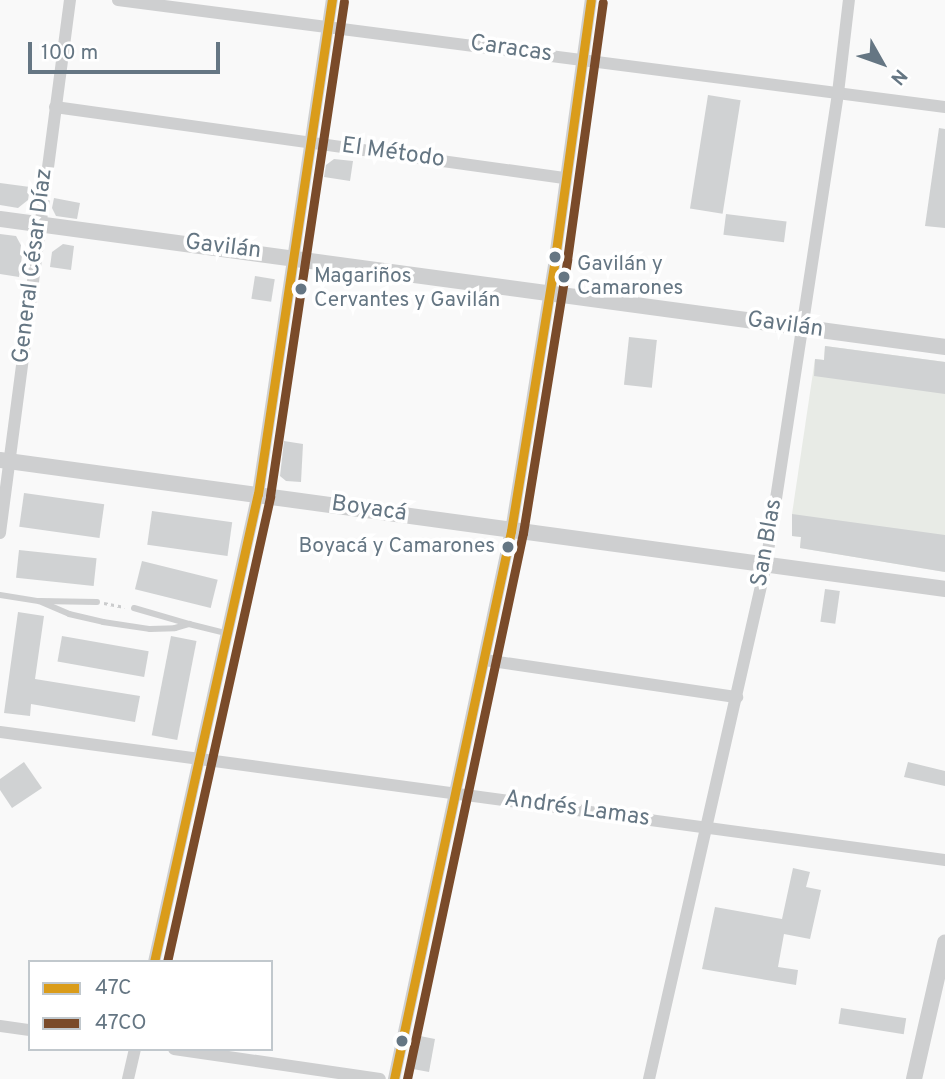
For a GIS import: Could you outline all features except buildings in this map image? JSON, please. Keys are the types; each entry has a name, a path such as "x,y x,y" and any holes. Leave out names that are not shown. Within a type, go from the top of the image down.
{"street":[{"name":"General César Díaz","path":"0,533 4,461 70,0"},
{"name":"Caracas","path":"118,0 330,25 945,107"},
{"path":"154,960 258,494 332,0"},
{"path":"394,1079 511,531 591,0"},
{"name":"San Blas","path":"649,1079 766,564 838,93 849,0"},
{"name":"El Método","path":"55,107 564,178"},
{"name":"Gavilán","path":"0,219 945,347"},
{"name":"Boyacá","path":"4,461 945,589"},
{"path":"485,660 737,697"},
{"name":"Andrés Lamas","path":"0,732 945,860"},
{"path":"914,1079 945,942"},
{"path":"0,1026 28,1030"},
{"path":"128,1079 135,1051"},
{"path":"188,1051 380,1079"}],"lane":[{"path":"0,595 39,601 97,602"},
{"path":"39,601 59,611 103,622 149,629 175,628 189,624"},
{"path":"134,608 226,633"}],"path":[{"path":"97,602 134,608"}],"shaded area":[{"path":"825,346 945,362 945,572 800,548 801,537 792,536 792,514 815,359 824,360"}],"transit line":[{"name":"47C","path":"154,960 258,494 332,0"},
{"name":"47C","path":"394,1079 511,531 555,258 591,0"},
{"name":"47CO","path":"167,960 270,496 344,2"},
{"name":"47CO","path":"407,1079 523,533 567,260 603,2"}],"place":[{"name":"Gavilán y Camarones","path":"564,277"},
{"name":"Magariños Cervantes y Gavilán","path":"301,289"},
{"name":"Boyacá y Camarones","path":"508,547"}]}
